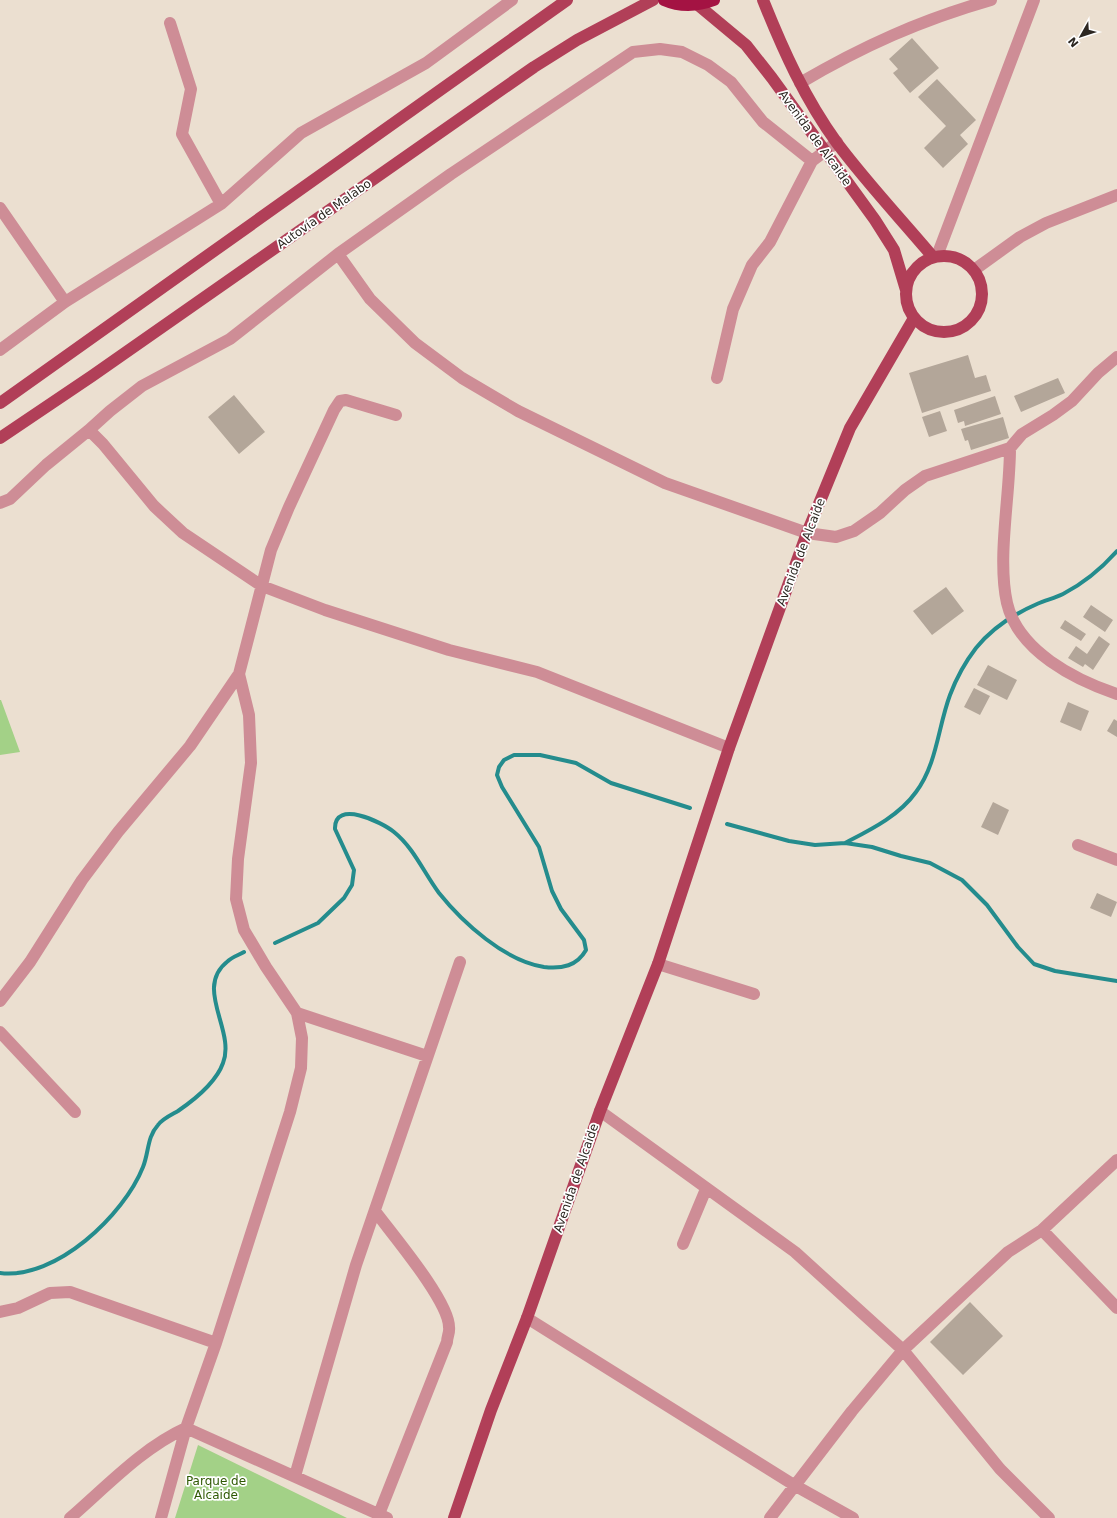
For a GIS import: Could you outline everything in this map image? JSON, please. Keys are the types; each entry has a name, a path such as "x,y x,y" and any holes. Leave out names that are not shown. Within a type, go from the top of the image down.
{"highway":[{"path":"664,0 677,4 698,4 714,0"}],"main road":[{"path":"0,403 567,0"},
{"name":"Autovía de Malabo","path":"0,438 92,376 534,67 577,40 653,0"},
{"name":"Avenida de Alcaide","path":"763,0 778,38 800,83 837,142 873,188 935,256"},
{"name":"Avenida de Alcaide","path":"698,4 746,45 825,151 875,220 894,250 906,290"},
{"path":"935,256 958,258 974,270 982,283 983,298 978,313 969,324 955,331 940,333 926,328 914,318 907,305 906,290 910,275 920,264 935,256"},
{"name":"Avenida de Alcaide","path":"454,1518 491,1410 527,1318 600,1111 658,964 729,748 808,533 850,428 914,318"}],"street":[{"path":"0,350 65,302 221,204 301,133 426,63 512,0"},
{"path":"800,83 846,56 893,34 960,9 991,0"},
{"path":"935,256 1034,0"},
{"path":"170,23 191,89 182,134 221,204"},
{"path":"0,503 10,499 46,465 142,386 230,338 338,254 464,165 633,52 660,49 682,52 708,65 731,82 763,122 812,161"},
{"path":"717,378 733,309 752,265 770,242 812,161 837,142"},
{"path":"974,270 1020,237 1046,222 1117,194"},
{"path":"0,208 65,302"},
{"path":"338,254 370,299 414,343 462,378 518,411 665,483 808,533 836,537 854,531 880,513 906,490 925,476 1010,448 1022,434 1053,415 1072,401 1098,373 1117,357"},
{"path":"0,1001 30,962 82,880 118,832 190,746 239,674 271,550 288,507 340,401 352,401 396,415"},
{"path":"89,430 104,444 154,506 182,533 262,586 325,610 449,650 537,672 729,748"},
{"path":"1010,448 1004,565 1007,604 1020,631 1044,659 1097,688 1117,694"},
{"path":"161,1518 186,1428 216,1343 290,1112 301,1068 302,1038 297,1013 266,967 244,930 236,899 238,859 251,762 249,715 239,674"},
{"path":"1078,845 1117,860"},
{"path":"294,1476 356,1265 460,962"},
{"path":"658,964 754,994"},
{"path":"297,1013 427,1056"},
{"path":"0,1032 75,1112"},
{"path":"600,1111 795,1252 903,1350 1000,1469 1049,1518"},
{"path":"770,1518 794,1485 903,1350 1008,1252 1042,1230 1117,1160"},
{"path":"684,1244 706,1189"},
{"path":"70,1518 152,1447 168,1436 186,1428 383,1516 447,1342 450,1327 444,1307 424,1277 374,1211"},
{"path":"1042,1230 1117,1308"},
{"path":"0,1312 18,1308 50,1292 70,1292 216,1343"},
{"path":"527,1318 794,1485 853,1518"}],"green space":[{"path":"1,700 20,752 0,755"},
{"name":"Parque de Alcaide","path":"198,1445 347,1518 175,1518"}],"building":[{"path":"912,38 939,68 910,93 893,73 898,69 889,59"},
{"path":"937,79 976,120 960,135 968,144 943,168 924,148 946,126 918,97"},
{"path":"968,355 975,378 986,375 991,391 922,413 909,373"},
{"path":"1058,378 1065,393 1021,412 1014,396"},
{"path":"234,395 265,432 239,454 208,417"},
{"path":"995,396 1001,414 965,426 964,421 958,423 954,410"},
{"path":"940,411 947,431 929,437 922,417"},
{"path":"1003,417 1009,438 971,450 968,440 965,441 961,429"},
{"path":"946,587 964,611 932,635 913,611"},
{"path":"1091,605 1113,620 1105,632 1083,617"},
{"path":"1065,620 1086,634 1081,641 1060,628"},
{"path":"1099,636 1110,644 1093,670 1085,664 1083,667 1068,658 1076,646 1087,654"},
{"path":"988,665 1017,680 1007,700 977,685"},
{"path":"974,688 990,696 980,715 964,707"},
{"path":"1068,702 1089,711 1081,731 1060,722"},
{"path":"1114,719 1117,721 1117,737 1107,731"},
{"path":"993,802 1009,810 998,835 981,827"},
{"path":"1097,893 1117,902 1111,917 1090,908"},
{"path":"970,1302 1003,1336 963,1375 930,1342"}],"waterway":[{"path":"845,843 884,822 909,801 916,792 923,781 933,757 952,689 965,664 983,640 997,627 1020,612 1063,594 1078,585 1105,564 1117,551"},
{"path":"275,943 318,923 344,898 352,885 354,870 335,829 337,820 342,815 350,814 380,823 401,838 449,905 472,928 486,939 500,949 529,963 544,967 563,967 574,963 586,950 584,940 561,909 552,891 539,847 502,787 497,775 499,767 504,760 514,755 540,755 576,763 611,783 690,808"},
{"path":"727,824 789,841 815,845 845,843 872,847 930,863 962,880 987,905 1018,947 1034,964 1055,971 1117,981"},
{"path":"0,1273 21,1272 43,1266 65,1255 85,1241 121,1205 134,1186 143,1167 154,1130 167,1117 191,1102 210,1084 220,1070 226,1050 214,996 214,984 218,972 228,961 244,952"}]}
